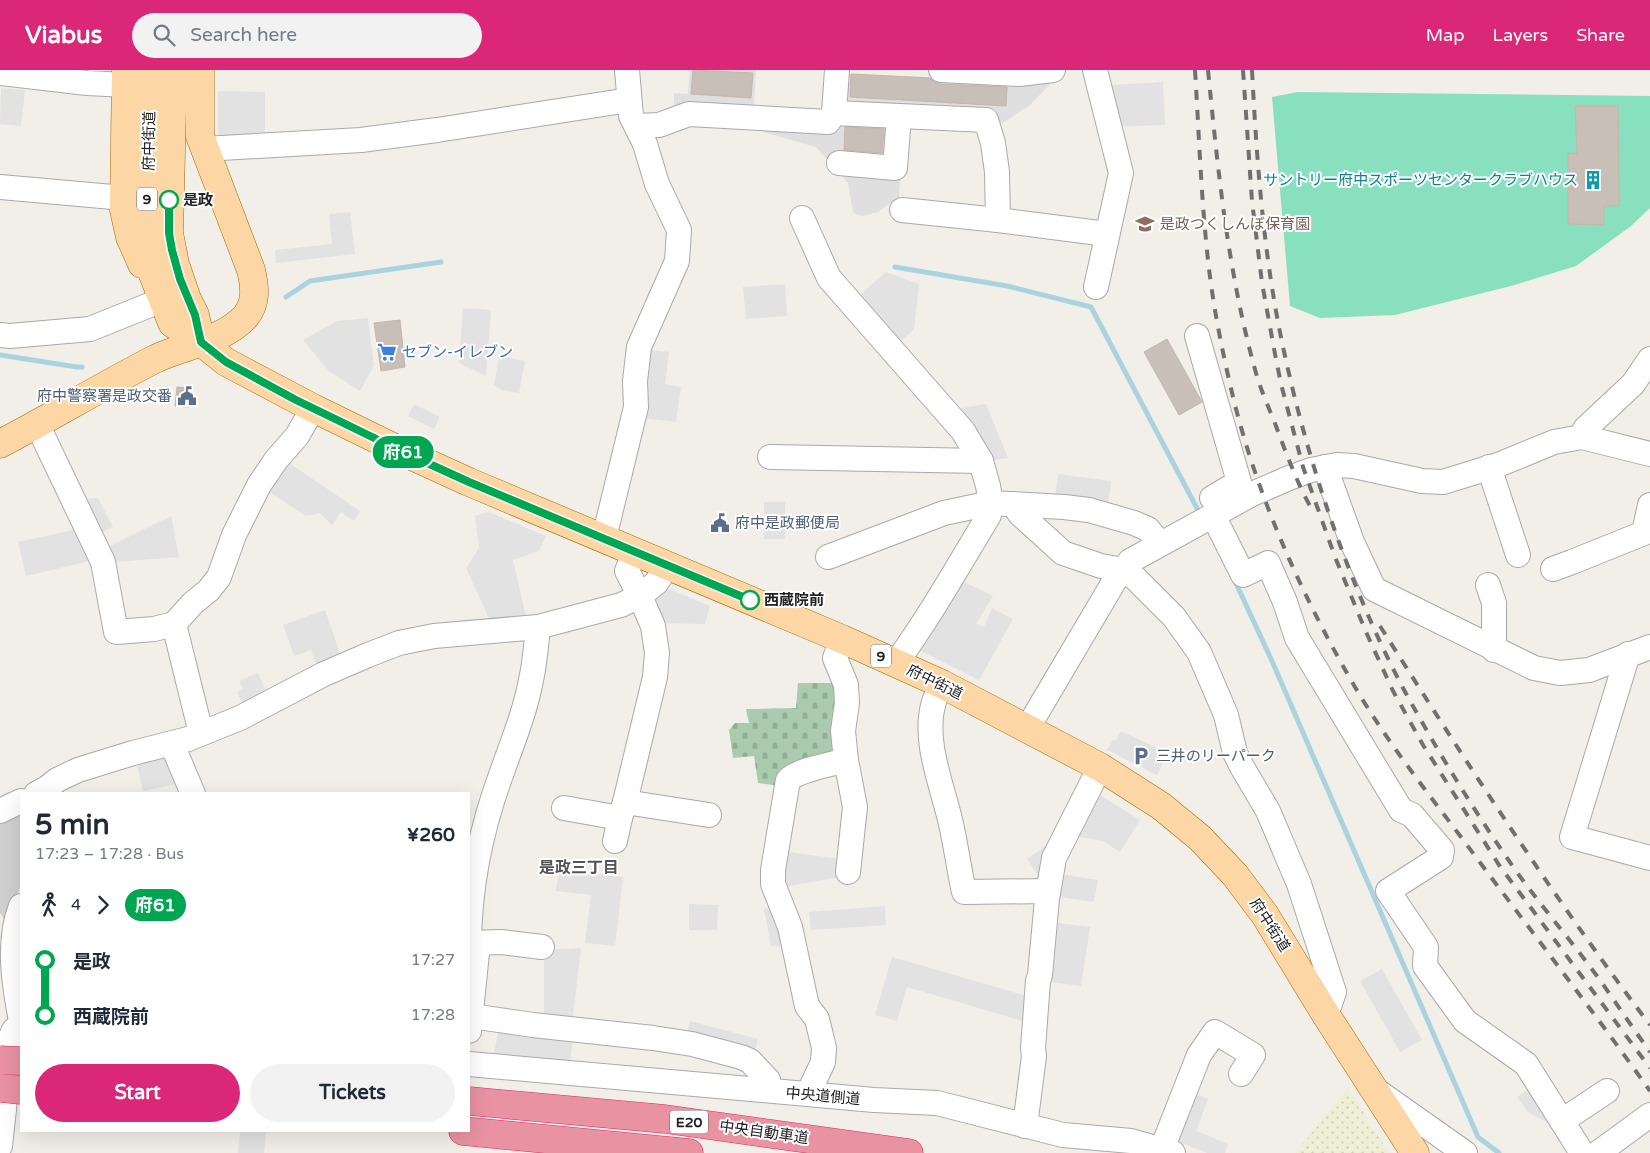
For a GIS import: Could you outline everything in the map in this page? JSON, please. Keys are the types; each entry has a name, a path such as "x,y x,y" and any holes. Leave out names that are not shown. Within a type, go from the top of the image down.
{"highway":[{"path":"0,1060 20,1062"},
{"name":"中央自動車道","path":"470,1101 665,1119 909,1153"},
{"name":"E20","path":"470,1132 688,1153"}],"main road":[{"name":"府中街道","path":"150,70 147,236 152,272 172,323 201,342 226,362 313,408 401,451 460,478 842,639 942,684 1100,767 1161,806 1200,838 1235,875 1265,915 1326,1015 1415,1153"},
{"name":"府中街道","path":"173,70 169,233 175,264 187,299 195,315 201,342"},
{"path":"0,444 155,360 178,349 225,332 242,320 252,307 255,291 251,270 200,136 200,70"},
{"path":"126,77 124,198 126,221 137,254 160,294"}],"street":[{"path":"604,538 636,407 635,381 639,347 677,262 679,230 657,184 645,144 631,116 627,70"},
{"path":"637,126 659,125 689,114 828,122 834,113 837,70"},
{"path":"941,70 1019,74 1053,70"},
{"path":"1095,70 1121,173 1096,287"},
{"path":"0,72 87,83 126,77"},
{"path":"204,149 361,140 629,100"},
{"path":"834,113 986,120 993,143 997,172 998,220"},
{"path":"839,163 895,168 899,116"},
{"path":"0,186 124,198"},
{"path":"902,210 1107,234"},
{"path":"802,218 829,278 963,430 981,461 988,486 1002,503 1020,514 1063,552 1101,566 1123,570 1136,578 1174,617 1199,652 1226,715 1235,753 1268,811 1299,884 1334,992 1326,1015"},
{"path":"0,335 10,336 90,329 160,294"},
{"path":"1197,336 1240,482 1211,498 1210,517 1243,574 1268,563 1285,602 1297,638 1400,810 1412,814 1442,850 1441,857 1388,891 1426,948 1425,966 1465,1021 1526,1064 1582,1153"},
{"path":"1582,437 1585,429 1633,384 1650,359"},
{"path":"37,424 103,562 116,632 154,629 174,624 193,603 209,590 219,577 234,535 258,485 297,436 313,408"},
{"path":"1027,728 1115,580 1130,561 1270,485 1325,466 1354,466 1422,481 1443,482 1554,442 1582,437 1650,454"},
{"path":"770,458 981,461"},
{"path":"1325,466 1352,542 1374,589 1494,650 1534,668 1560,672 1590,670 1650,646"},
{"path":"1489,467 1518,555"},
{"path":"896,663 912,642 948,585 989,515 1002,503"},
{"path":"828,557 944,513 1002,503 1089,510 1148,529 1160,544"},
{"path":"1564,560 1644,532 1650,505"},
{"path":"620,820 655,677 657,653 653,626 627,571 635,551"},
{"path":"43,792 57,780 78,770 133,753 172,744 240,718 324,674 398,643 434,636 538,627 567,618 608,610 640,596 656,582 668,565"},
{"path":"1488,584 1494,603 1494,650"},
{"path":"174,624 201,733"},
{"path":"470,905 475,865 482,836 502,771 520,724 527,697 538,627"},
{"path":"842,639 835,658 846,685 847,703 843,731 846,760 855,807 848,872"},
{"path":"1628,654 1572,837 1650,858"},
{"path":"942,684 934,704 931,722 932,741 938,777 951,823 964,892 1048,891"},
{"path":"172,744 193,792"},
{"path":"808,1094 822,1062 824,1048 817,1019 807,1006 790,927 773,884 773,870 788,780 801,772 846,760"},
{"path":"1025,1126 1034,1056 1033,1038 1048,891 1054,858 1100,767"},
{"path":"0,811 20,801"},
{"path":"564,808 620,820 709,814"},
{"path":"20,911 14,938 13,961 20,1017"},
{"path":"470,923 472,942 470,1024 533,1025 654,1038 700,1046 750,1061 768,1080 766,1090"},
{"path":"472,942 501,942 542,947"},
{"path":"0,1146 6,1099 9,1040 20,1023"},
{"path":"1167,1151 1199,1055 1215,1032 1253,1055 1240,1074"},
{"name":"中央道側道","path":"470,1064 874,1100 937,1103 1063,1135 1131,1141 1167,1151"},
{"path":"1372,1087 1465,1153"},
{"path":"1562,1121 1607,1091"},
{"path":"1598,1153 1650,1115"}],"shaded area":[{"path":"690,70 756,70 753,123 833,129 847,74 1052,82 1030,105 994,129 904,111 899,197 878,212 863,216 853,212 848,183 816,147 674,107 674,93 688,94"},
{"path":"1163,82 1165,125 1111,127 1110,85"},
{"path":"1,88 25,90 21,126 0,124"},
{"path":"218,91 265,92 265,137 218,136"},
{"path":"350,212 355,254 276,263 275,250 332,244 329,214"},
{"path":"886,272 919,284 914,329 900,342 859,296"},
{"path":"785,284 787,316 746,319 743,287"},
{"path":"463,308 491,310 486,376 459,363"},
{"path":"368,318 374,365 360,391 329,371 303,340 337,321"},
{"path":"642,349 669,352 665,384 681,387 676,422 634,417"},
{"path":"499,356 525,361 519,393 502,390 494,385"},
{"path":"414,404 440,417 434,429 408,416"},
{"path":"986,404 1008,458 987,461 951,410"},
{"path":"286,461 360,511 354,521 341,512 332,525 320,513 306,516 266,490"},
{"path":"1058,474 1111,481 1106,521 1053,514"},
{"path":"98,498 113,527 103,532 87,499"},
{"path":"764,502 785,502 785,539 764,539"},
{"path":"488,512 546,536 539,551 513,560 527,621 492,625 466,568 479,548 475,516"},
{"path":"171,516 179,557 114,562 110,546"},
{"path":"82,528 90,561 26,576 18,542"},
{"path":"960,580 993,596 976,624 984,627 992,608 1013,619 979,680 911,646"},
{"path":"660,585 710,606 705,624 658,623 647,598"},
{"path":"325,610 344,665 319,673 311,650 294,656 283,625"},
{"path":"258,673 269,699 245,709 237,692 243,689 239,681"},
{"path":"1121,731 1168,753 1157,775 1107,750 1113,740 1116,741"},
{"path":"173,748 181,783 143,791 135,756"},
{"path":"1100,795 1140,820 1120,852 1103,841 1074,836"},
{"path":"20,812 20,887 6,922 0,913 0,822"},
{"path":"1058,837 1053,873 1098,880 1094,902 1052,896 1027,859"},
{"path":"780,851 840,859 840,877 783,887"},
{"path":"559,870 623,877 615,946 585,943 591,895 556,891"},
{"path":"689,904 718,905 717,930 689,930"},
{"path":"885,906 886,925 811,930 809,912"},
{"path":"764,908 781,909 791,947 771,946"},
{"path":"1058,923 1090,927 1081,986 1050,982"},
{"path":"581,948 572,1025 544,1020 544,950"},
{"path":"892,957 1030,997 1023,1021 907,987 897,1021 875,1015"},
{"path":"1382,969 1422,1040 1400,1052 1360,981"},
{"path":"690,1021 758,1039 755,1051 687,1033"},
{"path":"500,1026 573,1036 570,1062 493,1056"},
{"path":"1533,1086 1558,1123 1548,1123 1528,1112 1517,1097"},
{"path":"1189,1091 1208,1099 1196,1131 1228,1144 1225,1153 1207,1153 1170,1138"},
{"path":"240,1132 266,1132 264,1153 238,1153"}],"green space":[{"path":"1298,92 1650,96 1650,208 1631,226 1576,266 1511,286 1395,315 1320,318 1290,306 1272,97"},
{"path":"838,677 841,747 780,786 758,783 754,756 733,758 729,730 735,723 749,723 746,709 796,708 798,683 832,683"},
{"path":"1348,1088 1389,1153 1295,1153"}],"building":[{"path":"693,70 753,73 751,98 691,94"},
{"path":"851,74 930,78 940,84 1007,87 1006,106 850,97"},
{"name":"サントリー府中スポーツセンタークラブハウス","path":"1575,106 1618,106 1619,206 1604,206 1604,225 1568,224 1568,153 1577,154"},
{"path":"845,127 884,129 882,153 844,150"},
{"path":"400,320 405,367 381,371 374,323"},
{"path":"1167,339 1202,402 1179,415 1144,352"},
{"path":"177,387 191,388 189,407 175,406"}],"waterway":[{"path":"286,297 310,281 441,262"},
{"path":"895,267 1007,286 1091,307 1200,514"},
{"path":"0,355 82,367"},
{"path":"1234,579 1272,661 1478,1137 1499,1153"}],"railway":[{"path":"1195,70 1202,189 1210,278 1226,366 1244,438 1256,475 1300,584 1355,687 1392,745 1650,1091"},
{"path":"1208,70 1225,222 1246,336 1263,393 1291,466 1310,506"},
{"path":"1243,70 1252,201 1262,283 1275,354 1303,467 1335,557 1393,691 1423,745 1499,865 1650,1068"},
{"path":"1252,70 1262,214 1278,321 1306,440 1333,526 1349,568 1384,650 1439,752 1516,871 1597,976 1650,1052"},
{"path":"1380,626 1511,829 1579,928 1650,1025"}],"bus line":[{"name":"府61","path":"169,200 169,233 175,264 187,299 195,315 201,342 226,362 296,400 469,482 750,600"}],"place":[{"name":"サントリー府中スポーツセンタークラブハウス","path":"1593,180"},
{"name":"是政","path":"169,200"},
{"name":"是政つくしんぼ保育園","path":"1145,224"},
{"name":"セブン-イレブン","path":"387,352"},
{"name":"府中警察署是政交番","path":"187,396"},
{"name":"府中是政郵便局","path":"720,523"},
{"name":"西蔵院前","path":"750,600"},
{"name":"三井のリーパーク","path":"1141,756"}],"district":[{"name":"是政三丁目","path":"579,868"}]}
